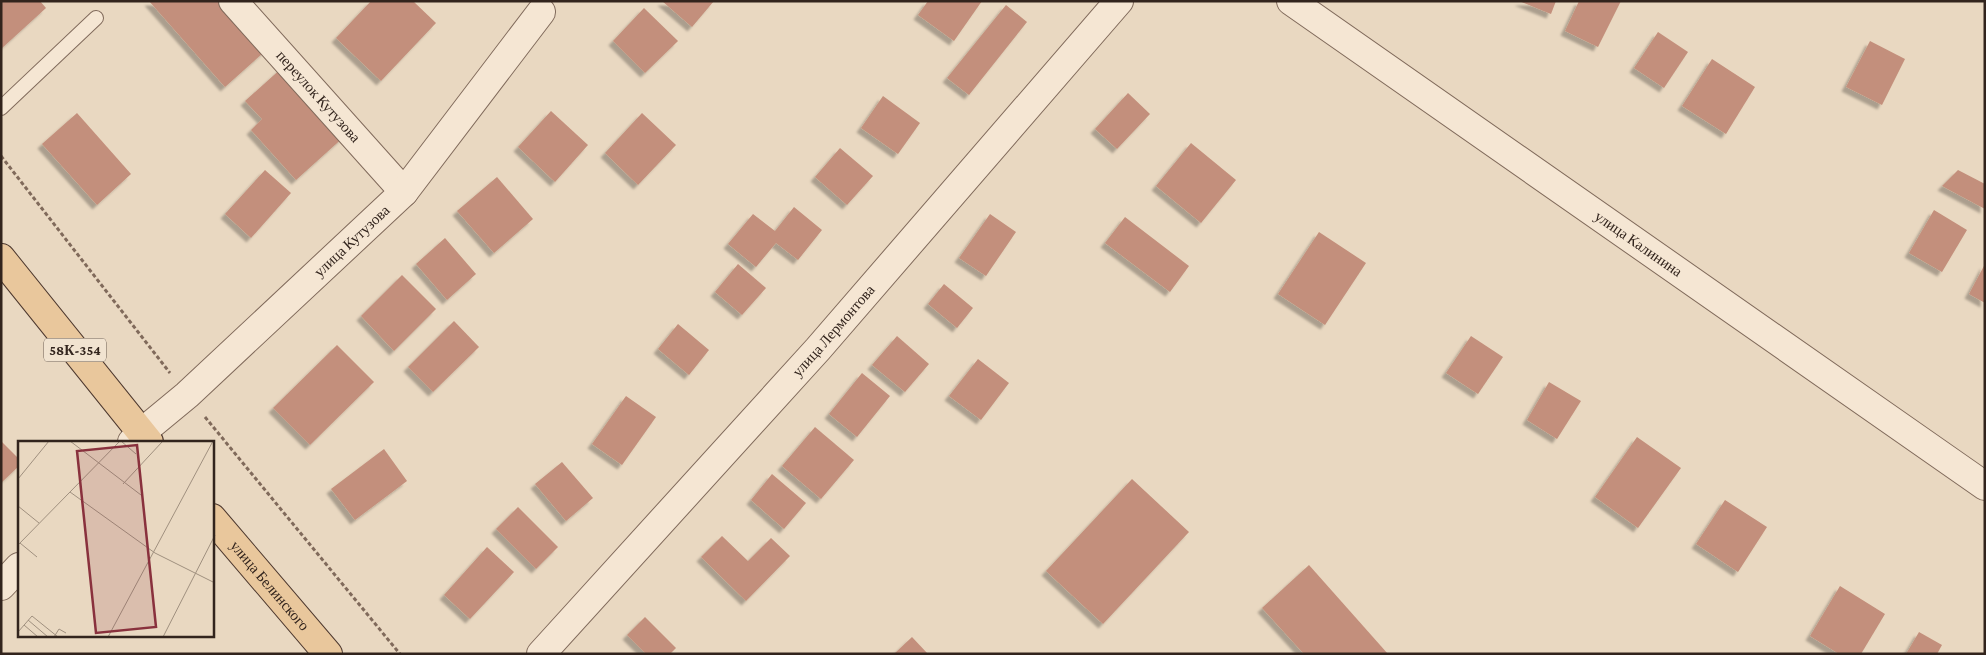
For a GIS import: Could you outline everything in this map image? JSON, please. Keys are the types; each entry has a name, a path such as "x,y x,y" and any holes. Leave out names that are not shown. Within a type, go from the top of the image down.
{"main road":[{"name":"58К-354","path":"1,258 140,439"},
{"name":"улица Белинского","path":"214,520 328,654"}],"street":[{"name":"переулок Кутузова","path":"233,1 404,192"},
{"name":"улица Лермонтова","path":"541,654 818,349 1119,1"},
{"name":"улица Калинина","path":"1291,1 1985,486"},
{"name":"улица Кутузова","path":"140,439 404,192 541,12"},
{"path":"1,586 18,568"}],"lane":[{"path":"1,108 96,18"}],"building":[{"path":"1,1 40,1 46,8 1,49"},
{"path":"149,1 233,1 272,45 225,87"},
{"path":"371,1 413,1 436,23 381,81 336,38"},
{"path":"662,1 714,1 692,27"},
{"path":"928,1 982,1 954,41 918,15"},
{"path":"1519,1 1556,1 1551,14"},
{"path":"1579,1 1621,1 1598,47 1565,31"},
{"path":"1006,5 1027,22 969,95 947,78"},
{"path":"644,8 678,41 645,73 613,41"},
{"path":"1658,32 1688,52 1664,88 1634,68"},
{"path":"1870,41 1905,59 1882,105 1846,87"},
{"path":"1712,59 1755,87 1726,134 1682,106"},
{"path":"284,66 346,135 296,180 251,130 262,119 245,101"},
{"path":"1128,93 1150,114 1117,149 1095,129"},
{"path":"883,96 920,123 898,154 861,128"},
{"path":"551,111 588,145 555,182 518,147"},
{"path":"77,113 131,174 97,205 42,144"},
{"path":"642,113 676,145 638,185 605,153"},
{"path":"1191,143 1236,180 1201,223 1156,186"},
{"path":"840,148 873,176 847,205 815,177"},
{"path":"265,170 291,193 251,238 225,214"},
{"path":"1958,170 1985,184 1985,209 1942,186"},
{"path":"497,177 533,219 494,253 457,211"},
{"path":"794,207 822,230 798,260 776,243 756,267 728,244 753,214 775,231"},
{"path":"1934,210 1967,230 1942,272 1909,253"},
{"path":"990,214 1016,232 986,276 959,258"},
{"path":"1125,217 1189,266 1170,292 1105,243"},
{"path":"1319,232 1366,263 1325,325 1278,294"},
{"path":"445,238 476,274 447,300 416,264"},
{"path":"738,264 766,288 742,315 715,292"},
{"path":"1985,264 1985,303 1969,294"},
{"path":"402,275 436,309 394,351 361,316"},
{"path":"944,284 973,308 957,328 928,304"},
{"path":"454,321 479,347 433,392 408,367"},
{"path":"678,324 709,350 689,375 658,349"},
{"path":"897,336 929,364 905,392 872,365"},
{"path":"1471,336 1503,357 1478,394 1446,373"},
{"path":"337,345 374,382 310,445 273,408"},
{"path":"978,359 1009,383 981,420 949,396"},
{"path":"862,373 890,396 857,437 829,414"},
{"path":"1549,382 1581,401 1557,439 1527,420"},
{"path":"626,396 656,417 622,465 592,444"},
{"path":"815,427 854,460 821,499 782,466"},
{"path":"1637,437 1681,468 1638,528 1595,497"},
{"path":"1,441 18,458 18,467 1,483"},
{"path":"384,449 407,481 355,520 331,489"},
{"path":"562,462 593,498 566,521 535,484"},
{"path":"772,474 806,503 784,529 751,500"},
{"path":"1132,479 1189,532 1103,624 1046,571"},
{"path":"1725,500 1767,527 1738,572 1696,544"},
{"path":"518,507 558,547 536,569 496,529"},
{"path":"722,536 748,561 771,538 790,556 746,601 701,557"},
{"path":"487,547 514,572 470,619 444,595"},
{"path":"1309,565 1388,654 1304,654 1262,608"},
{"path":"1840,586 1885,614 1861,654 1839,654 1810,636"},
{"path":"645,617 676,648 670,654 646,654 627,635"},
{"path":"1919,632 1942,645 1937,654 1906,654"},
{"path":"912,637 928,654 894,654"}]}
